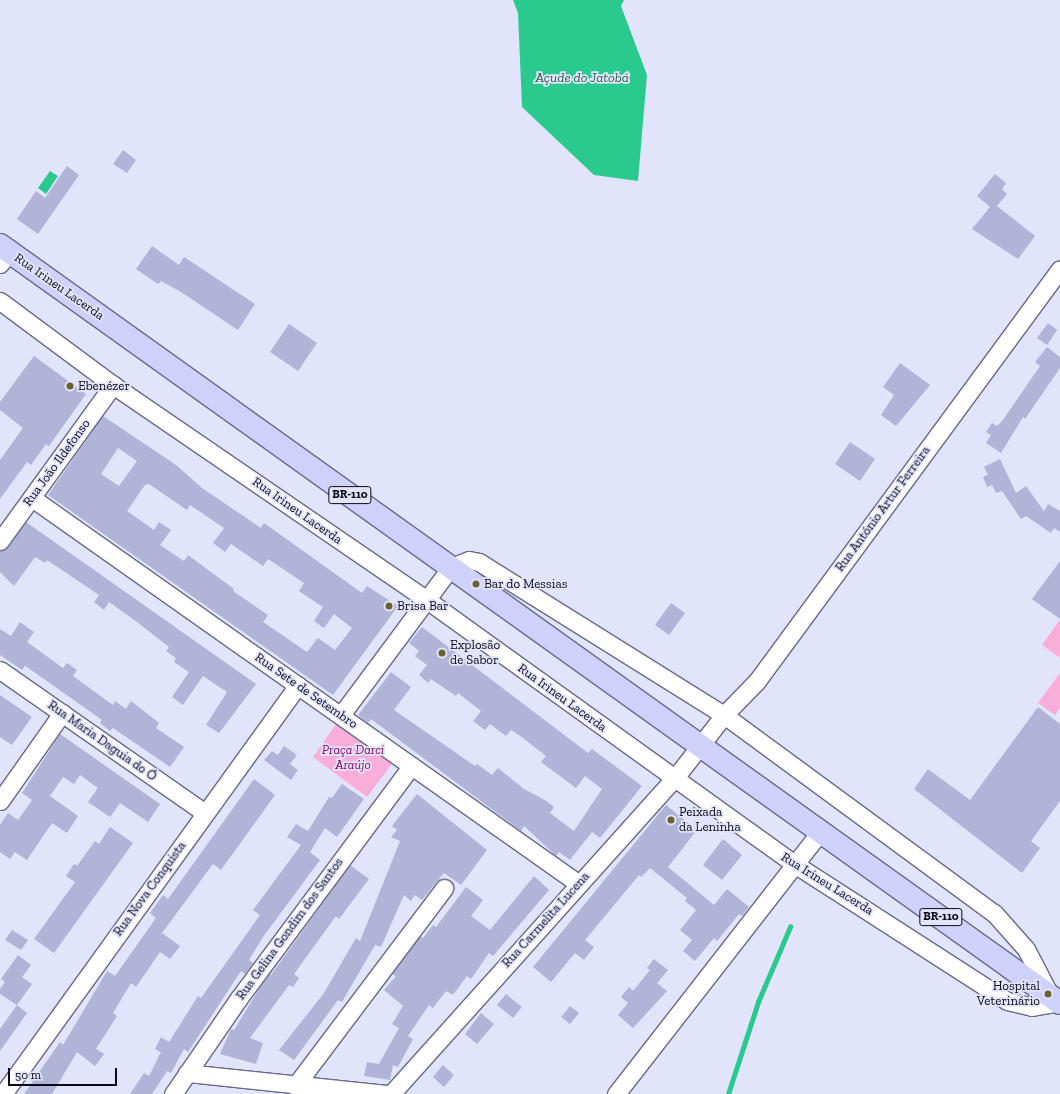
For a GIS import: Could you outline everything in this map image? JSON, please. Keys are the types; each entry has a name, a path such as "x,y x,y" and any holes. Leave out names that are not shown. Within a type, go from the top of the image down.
{"main road":[{"name":"Rua Irineu Lacerda","path":"3,254 451,567 821,831"},
{"name":"BR-110","path":"821,831 1056,1001"}],"street":[{"name":"Rua António Artur Ferreira","path":"701,745 724,715 775,659 1060,269"},
{"name":"Rua Irineu Lacerda","path":"0,301 113,384 427,600 674,779 796,865 1007,1001 1032,1008 1056,1001"},
{"name":"Rua João Ildefonso","path":"0,541 113,384"},
{"name":"Rua Sete de Setembro","path":"32,498 579,884"},
{"path":"341,715 451,567 469,560 489,567 724,715 994,913 1026,949 1056,1001"},
{"name":"Rua Maria Daguia do Ó","path":"0,670 205,813"},
{"name":"Rua Nova Conquista","path":"3,1094 298,685"},
{"path":"0,801 62,713"},
{"name":"Rua Carmelita Lucena","path":"391,1094 674,779 701,745"},
{"name":"Rua Gelina Gondim dos Santos","path":"172,1094 411,766"},
{"path":"616,1094 821,831"},
{"path":"295,1086 444,888"},
{"path":"187,1073 295,1086 388,1094"}],"green space":[{"path":"1059,621 1060,622 1060,658 1042,645"},
{"path":"1060,673 1060,708 1055,715 1038,703"},
{"name":"Praça Darci Araújo","path":"339,720 394,761 367,797 313,757"}],"water":[{"name":"Açude do Jatobá","path":"513,0 624,0 621,6 647,75 638,181 594,175 522,107 518,13"},
{"path":"50,171 58,176 46,194 38,188"}],"building":[{"path":"123,150 136,160 127,173 113,164"},
{"path":"67,166 79,175 38,234 17,219 36,191 45,198"},
{"path":"995,174 1006,183 1002,189 1007,194 997,206 1035,236 1018,259 972,229 990,207 977,196"},
{"path":"152,246 179,265 184,257 255,304 238,330 181,292 161,281 158,284 136,269"},
{"path":"1048,323 1057,330 1047,345 1037,338"},
{"path":"289,324 317,343 298,371 270,352"},
{"path":"1047,347 1060,357 1060,368 1025,419 1023,417 1001,453 986,443 991,435 986,432 992,423 997,426 1003,420 1040,366 1035,362"},
{"path":"34,356 86,394 49,446 46,444 31,465 27,462 0,499 0,460 23,428 0,410 0,402"},
{"path":"900,363 930,385 896,426 881,415 894,395 883,387"},
{"path":"103,416 176,465 202,488 261,528 264,523 362,593 367,586 398,606 333,695 48,495","holes":["118,448 137,461 119,486 101,474","149,484 187,510 190,505 224,528 213,543 225,552 231,544 263,566 268,559 304,583 299,591 323,607 314,621 324,628 334,614 352,628 335,650 318,638 307,652 263,622 268,615 233,591 234,589 188,555 184,561 160,545 171,530 159,522 154,530 127,511 145,485"]},
{"path":"850,442 875,459 860,481 835,464"},
{"path":"1000,459 1016,493 1026,486 1044,511 1048,504 1060,511 1060,532 1054,528 1051,533 1026,516 1021,519 1002,491 996,493 992,485 987,487 983,477 988,475 984,467"},
{"path":"26,522 256,684 219,733 206,725 227,692 203,676 183,705 172,697 189,672 174,662 176,658 166,651 169,647 137,622 109,602 104,610 94,602 99,595 47,560 45,563 35,557 14,586 0,572 0,552 8,547"},
{"path":"1060,561 1060,619 1032,599"},
{"path":"671,603 685,613 669,635 655,625"},
{"path":"20,622 34,632 27,642 63,668 67,663 77,670 73,676 113,705 115,701 126,709 131,701 159,723 156,728 184,747 170,767 113,728 110,731 100,723 102,720 25,666 22,670 0,655 0,629 11,636"},
{"path":"422,627 588,753 592,749 642,786 600,838 592,832 570,860 559,852 556,856 524,826 521,831 371,719 368,723 358,715 391,672 411,687 394,710 475,766 477,764 492,775 498,768 524,789 545,800 554,807 550,813 574,831 602,789 585,776 576,788 541,762 546,756 519,735 511,730 506,736 490,724 485,730 473,721 481,711 458,693 456,696 431,679 428,683 419,675 427,665 415,656 419,651 409,643"},
{"path":"0,695 32,717 12,745 0,737"},
{"path":"1038,707 1060,724 1060,801 1031,841 1040,848 1022,873 914,789 928,769 970,800"},
{"path":"60,734 160,804 148,822 120,803 110,817 88,802 98,788 80,775 74,784 63,777 50,796 78,816 67,833 52,823 27,860 15,852 10,859 0,852 0,825 8,813 18,820 32,800 22,793"},
{"path":"284,746 297,755 290,764 298,770 291,780 264,760 272,751 278,755"},
{"path":"254,779 275,795 221,870 213,864 162,933 180,946 170,959 160,952 136,987 131,983 113,1013 117,1016 96,1049 104,1054 95,1066 77,1052 52,1094 24,1094 60,1042 63,1045 107,971 115,976 156,918 150,913 163,895 168,899"},
{"path":"342,784 364,799 337,837 325,828 310,852 320,860 263,937 249,960 253,963 245,974 241,971 188,1052 184,1049 171,1073 167,1071 152,1094 130,1094 144,1073 149,1076 161,1052 155,1049 161,1037 169,1042 198,996 201,998 260,915 253,910 301,845 287,837 296,824 308,831 329,797 332,798"},
{"path":"417,794 487,850 461,885 444,873 422,900 415,895 411,901 404,895 381,947 375,945 342,1002 338,1000 294,1060 279,1050 324,993 356,938 360,941 400,841 391,837 397,830 392,826"},
{"path":"666,805 697,830 668,867 714,905 727,889 749,907 742,916 739,914 717,941 714,938 695,961 683,951 692,940 680,930 696,910 685,901 687,898 650,868 641,877 639,875 585,940 594,947 584,960 575,953 551,982 533,967"},
{"path":"110,827 133,843 54,953 34,939 75,882 66,876 74,864 77,866 95,841 99,844"},
{"path":"723,839 742,855 722,880 703,865"},
{"path":"350,865 369,879 339,919 336,916 294,974 299,978 293,987 289,985 250,1038 263,1043 256,1064 220,1054 231,1029 234,1030 269,974 271,975"},
{"path":"534,876 549,890 493,956 489,953 471,979 467,976 453,995 446,991 433,1008 429,1005 408,1036 413,1039 398,1067 393,1065 390,1080 364,1076 367,1062 379,1064 399,1028 392,1024 403,1006 384,990 396,976 392,974 420,936 423,938 433,925 436,927 466,887 483,900 471,916 490,930"},
{"path":"12,930 28,940 21,950 5,940"},
{"path":"18,955 31,965 22,977 32,984 17,1005 0,994 0,989 5,982 1,979"},
{"path":"654,959 668,970 657,983 667,991 633,1028 618,1015 628,1003 621,997 629,987 633,991 650,970 647,968"},
{"path":"506,994 522,1007 513,1018 497,1005"},
{"path":"17,1005 27,1013 0,1051 0,1029"},
{"path":"570,1006 579,1013 570,1024 561,1017"},
{"path":"481,1013 494,1024 477,1044 465,1034"},
{"path":"443,1065 454,1075 444,1087 433,1077"}],"waterway":[{"path":"728,1094 758,1002 790,927"}],"place":[{"name":"Ebenézer","path":"70,386"},
{"name":"Bar do Messias","path":"476,584"},
{"name":"Brisa Bar","path":"389,606"},
{"name":"Explosão de Sabor","path":"442,653"},
{"name":"Peixada da Leninha","path":"671,820"},
{"name":"Hospital Veterinário","path":"1048,994"}]}
